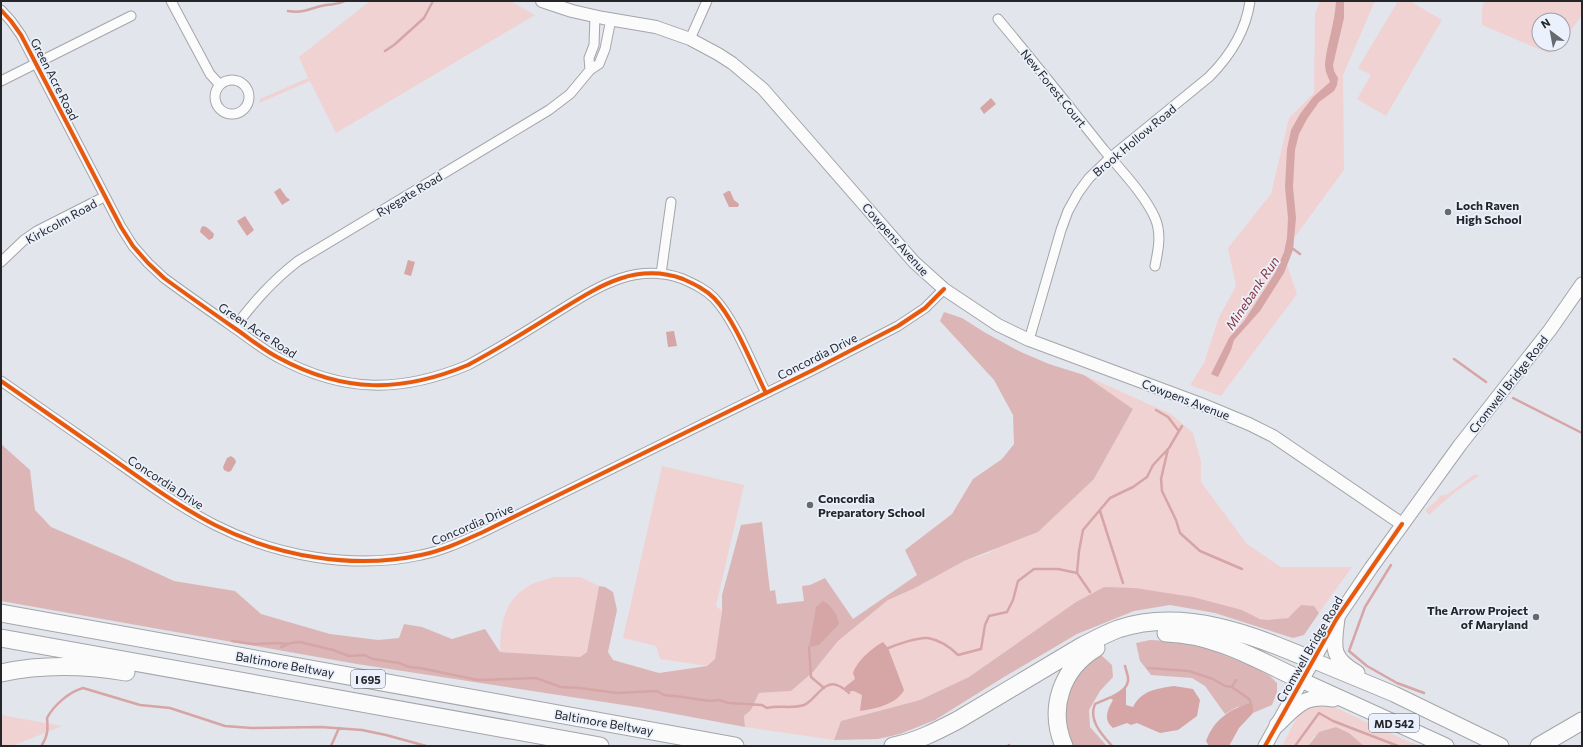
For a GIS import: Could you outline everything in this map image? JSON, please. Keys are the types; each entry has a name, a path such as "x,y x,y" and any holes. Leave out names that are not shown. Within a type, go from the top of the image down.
{"highway":[{"name":"Baltimore Beltway","path":"1,613 735,746"},
{"path":"893,746 919,739 937,732 1082,646 1106,634 1151,622 1204,624 1246,634 1312,660"},
{"path":"1064,746 1060,736 1057,710 1058,696 1063,683 1077,662 1088,653 1111,641 1156,633 1189,635 1226,645 1301,680"},
{"name":"Baltimore Beltway","path":"1,638 600,746"},
{"path":"1,673 35,668 83,666 321,696"},
{"path":"1546,742 1582,722"}],"main road":[{"name":"Cromwell Bridge Road","path":"1266,746 1312,660 1337,618 1402,524 1460,445 1550,330 1582,284"},
{"path":"1337,618 1334,645 1336,654 1340,661 1394,694"},
{"name":"MD 542","path":"1312,660 1394,694 1501,746"},
{"name":"MD 542","path":"1301,680 1342,700 1446,746"},
{"path":"1277,725 1306,700 1322,696 1342,700"}],"street":[{"path":"171,1 210,74 220,85"},
{"name":"Cowpens Avenue","path":"542,1 595,16 656,27 690,39 732,63 763,89 914,262 944,289 998,325 1030,340 1201,404 1249,424 1273,436 1402,524"},
{"path":"690,39 707,1"},
{"name":"Brook Hollow Road","path":"1030,340 1068,211 1078,193 1090,178 1110,158 1210,78 1221,65 1238,39 1245,22 1250,1"},
{"name":"Green Acre Road","path":"1,10 21,35 104,197 133,246 148,263 169,282 277,357 301,369 348,383 398,385 429,379 468,365 602,286 617,279 642,273 661,274 675,276 690,282 714,298 730,322 766,393"},
{"path":"1,81 131,16"},
{"path":"590,70 589,58 594,45 595,16"},
{"name":"Ryegate Road","path":"234,328 260,294 298,261 549,110 570,94 590,70 599,64 605,49 611,19"},
{"name":"New Forest Court","path":"998,19 1143,198 1156,220 1159,245 1155,266"},
{"name":"Kirkcolm Road","path":"1,262 24,240 37,231 104,197"},
{"path":"661,274 671,202"},
{"name":"Concordia Drive","path":"1,381 162,494 216,526 255,542 315,557 356,561 383,561 421,555 460,543 766,393 898,326 925,308 944,289"}],"shaded area":[{"path":"370,1 510,1 535,15 336,133 310,81 259,103 260,99 308,78 299,57"},
{"path":"1320,1 1375,1 1343,75 1344,170 1283,253 1297,294 1221,396 1190,385 1204,363 1219,317 1236,286 1228,248 1271,194 1289,118 1314,93 1315,14"},
{"name":"Minebank Run","path":"1336,1 1344,1 1344,18 1333,65 1334,71 1338,78 1337,85 1334,91 1319,102 1299,134 1295,150 1293,187 1296,218 1293,250 1284,273 1260,311 1234,340 1231,350 1218,377 1211,374 1229,338 1244,321 1275,273 1284,252 1287,238 1288,218 1285,187 1287,149 1291,130 1300,114 1313,97 1330,82 1325,64"},
{"path":"1398,1 1410,1 1442,20 1386,116 1357,99 1371,75 1358,68"},
{"path":"1484,1 1582,1 1582,15 1571,30 1571,12 1531,12 1531,46 1482,25 1482,9"},
{"path":"991,98 996,104 984,114 980,108"},
{"path":"280,188 290,200 282,205 274,192"},
{"path":"730,191 734,200 739,204 738,207 729,207 723,194"},
{"path":"245,216 254,230 247,236 237,221"},
{"path":"203,226 208,228 214,234 213,238 209,240 200,232"},
{"path":"408,260 415,262 411,276 404,274"},
{"path":"944,312 962,318 1021,352 1049,364 1084,375 1133,409 1094,479 1038,532 964,561 915,588 888,600 838,641 813,672 791,691 759,693 751,710 744,716 745,727 643,708 357,664 1,601 1,444 30,470 35,510 51,527 174,581 235,591 261,614 330,634 378,640 399,638 404,624 422,627 452,639 485,629 500,652 580,657 587,652 599,586 605,587 613,592 617,610 608,652 613,660 659,673 707,666 715,659 722,611 722,595 741,525 762,522 770,591 775,590 777,604 804,601 802,586 810,585 825,578 853,619 917,575 905,550 952,514 973,479 1002,459 1014,444 1013,415 994,380 940,321"},
{"path":"674,331 677,346 668,347 666,332"},
{"path":"1084,375 1171,414 1193,433 1201,461 1201,482 1247,544 1281,567 1352,567 1319,613 1314,606 1287,618 1266,620 1242,610 1104,587 1076,602 970,677 920,700 841,721 834,740 745,727 744,716 751,710 759,693 791,691 813,672 838,641 888,600 915,588 964,561 989,553 1094,479 1133,409"},
{"path":"231,456 236,462 231,471 228,472 224,470 223,467 227,458"},
{"path":"662,466 744,485 716,606 722,611 715,659 707,666 660,659 656,646 623,638"},
{"path":"1475,474 1479,476 1455,492 1429,515 1425,510 1440,496 1448,494"},
{"path":"554,577 580,577 599,586 587,652 580,657 500,652 501,632 505,614 514,598 530,585"},
{"path":"1104,587 1135,588 1193,597 1242,610 1260,619 1268,620 1288,618 1301,605 1314,606 1319,613 1304,635 1293,638 1215,613 1170,605 1134,611 1077,634 935,720 900,734 878,739 834,740 841,721 920,700 969,677 1076,602"},
{"path":"823,601 834,611 839,624 819,645 809,647 816,607"},
{"path":"1150,640 1172,641 1204,647 1251,666 1270,676 1277,683 1277,692 1272,705 1253,713 1253,706 1237,707 1225,714 1205,686 1192,678 1151,675 1140,661 1136,643"},
{"path":"883,642 888,648 904,690 896,699 885,705 860,711 862,695 854,691 845,692 845,687 855,679 853,673 861,660 870,651"},
{"path":"1100,654 1112,665 1113,677 1100,691 1089,710 1090,727 1107,746 1073,746 1069,739 1064,712 1064,702 1068,685 1072,678 1082,668"},
{"path":"1174,686 1193,689 1200,700 1197,716 1178,730 1160,733 1137,723 1131,725 1127,723 1113,728 1108,722 1107,715 1113,700 1110,698 1126,687 1126,705 1133,707 1141,697 1150,691"},
{"path":"1251,703 1253,706 1253,713 1239,728 1229,746 1209,746 1206,741 1213,727 1218,721 1229,712"},
{"path":"1326,703 1407,741 1422,746 1364,746 1314,736 1308,746 1282,746 1298,715 1304,707"},
{"path":"1,715 62,726 12,746 1,746"},
{"path":"1336,727 1349,733 1364,746 1308,746 1319,732"}],"waterway":[{"path":"288,11 299,12 321,6 338,4 345,1"},
{"path":"385,51 394,45 424,18 433,1"},
{"path":"1292,248 1300,254"},
{"path":"1454,359 1486,382"},
{"path":"1513,398 1582,433"},
{"path":"1156,410 1168,417 1178,430"},
{"name":"Minebank Run","path":"886,649 901,643 924,638 936,640 944,644 958,655 981,649 985,625 989,616 1007,612 1013,600 1018,581 1034,569 1058,569 1077,573 1083,530 1110,498 1133,487 1147,477 1153,465 1169,448 1182,426"},
{"path":"1168,449 1161,479 1162,491 1176,520 1180,533 1200,551 1242,569"},
{"path":"1100,511 1123,583"},
{"path":"1391,565 1365,607 1349,651 1367,666 1397,683 1424,693"},
{"path":"1077,573 1090,592"},
{"path":"232,641 253,644 288,644"},
{"path":"281,647 291,643 300,642 333,650 349,656 365,655 373,659 399,663 409,667 478,680 536,678 561,687 617,693 657,691 664,695 709,701 719,700 729,703 762,705 767,708 795,707 804,705 824,687 834,684 849,693"},
{"path":"809,647 811,677 824,688"},
{"path":"1112,746 1097,727 1093,716 1093,710 1095,704 1119,693 1126,686 1128,678 1125,666"},
{"path":"1148,668 1189,671 1213,679 1225,686 1232,687 1249,699 1251,703"},
{"path":"1232,687 1236,680"},
{"path":"42,745 46,735 47,718 50,713 67,696 83,688 140,705 170,708 225,726 252,728 321,727 362,730 426,746"},
{"path":"1295,746 1319,713 1333,721 1398,746"},
{"path":"331,746 339,728"}],"cycle path":[{"path":"1,10 21,35 121,227 133,246 164,278 273,355 327,378 350,383 373,385 419,381 468,365 509,342 580,298 612,282 629,276 646,273 664,274 683,279 703,289 722,307 743,343 766,393"},
{"path":"1,381 174,501 201,518 239,536 263,545 315,557 369,561 395,559 437,551 483,532 813,370 898,326 925,308 944,289"},
{"path":"1265,746 1337,618 1402,524"}],"place":[{"name":"Loch Raven High School","path":"1448,212"},
{"name":"Concordia Preparatory School","path":"810,505"},
{"name":"The Arrow Project of Maryland","path":"1536,617"}]}
